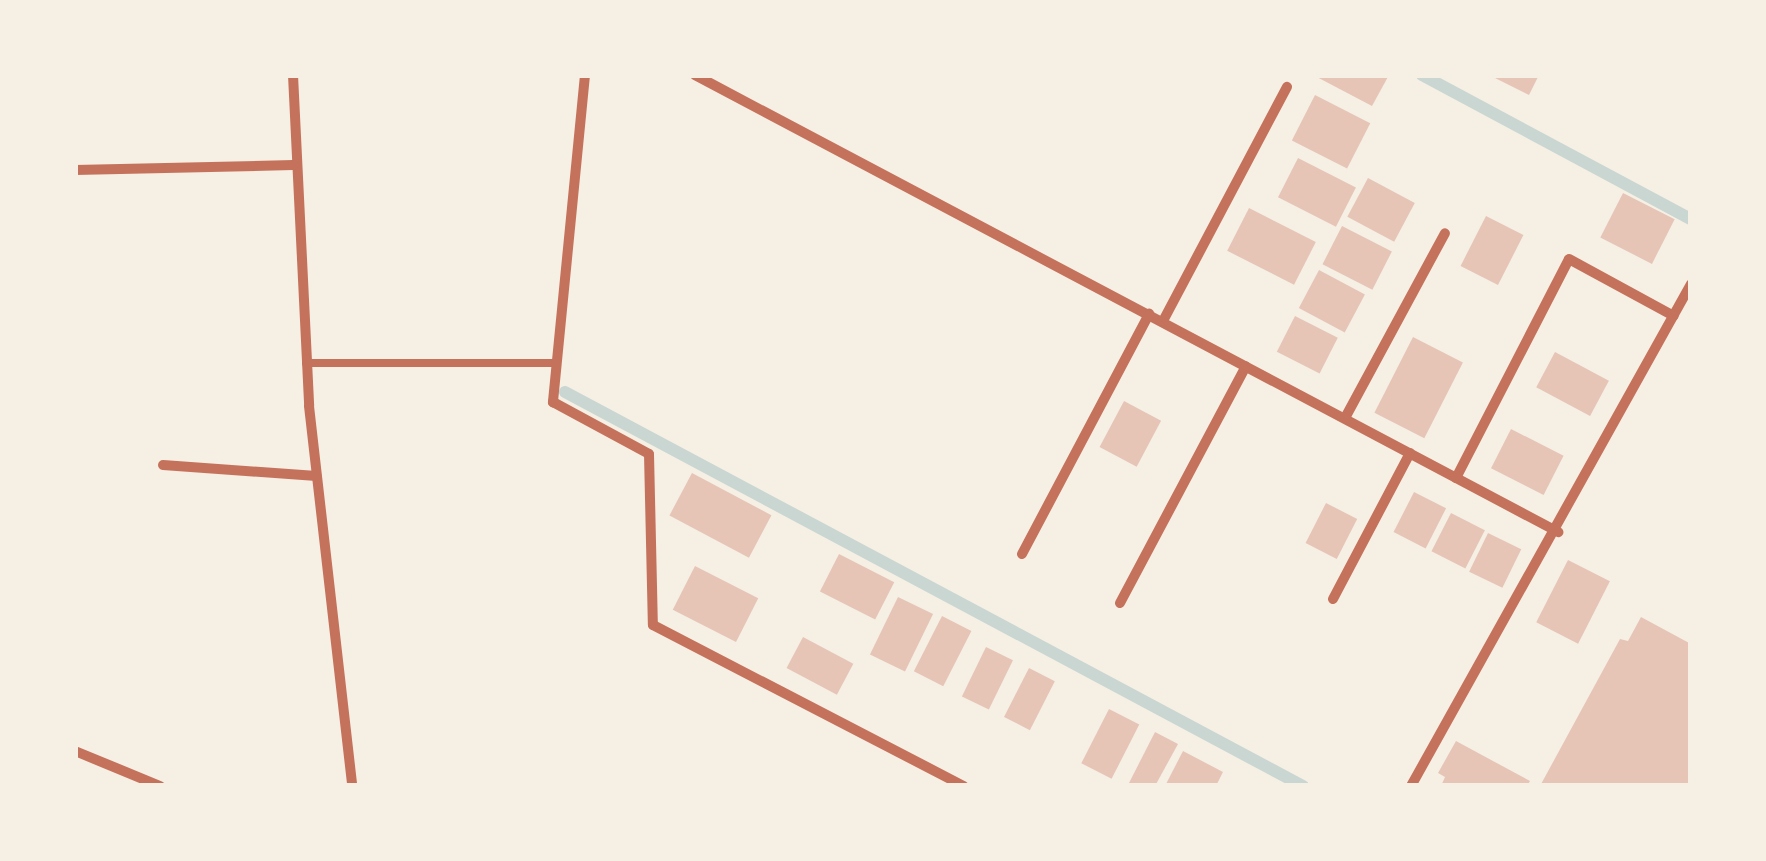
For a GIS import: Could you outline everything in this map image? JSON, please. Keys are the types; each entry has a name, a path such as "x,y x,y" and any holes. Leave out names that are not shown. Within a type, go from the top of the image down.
{"street":[{"path":"292,75 293,165 306,363 352,786"},
{"path":"585,75 553,402 650,454 653,625 964,786"},
{"path":"695,75 1558,532"},
{"path":"1163,322 1287,87"},
{"path":"75,170 293,165"},
{"path":"1345,418 1446,233"},
{"path":"1456,478 1569,260 1674,316"},
{"path":"1411,786 1558,532 1691,284"},
{"path":"1022,554 1149,314"},
{"path":"1120,603 1246,366"},
{"path":"1333,599 1410,453"},
{"path":"163,465 317,476"},
{"path":"75,752 160,786"}],"lane":[{"path":"306,363 556,363"}],"building":[{"path":"1313,75 1389,75 1372,106"},
{"path":"1489,75 1539,75 1529,95"},
{"path":"1315,95 1370,123 1347,169 1292,140"},
{"path":"1298,158 1356,188 1336,227 1278,197"},
{"path":"1368,178 1415,203 1394,242 1347,217"},
{"path":"1623,193 1675,219 1652,264 1600,238"},
{"path":"1249,208 1316,242 1294,285 1227,251"},
{"path":"1486,216 1523,235 1498,285 1461,266"},
{"path":"1342,226 1392,251 1372,290 1322,264"},
{"path":"1319,270 1365,294 1345,332 1299,308"},
{"path":"1295,316 1338,338 1320,373 1277,352"},
{"path":"1413,337 1463,362 1424,438 1374,413"},
{"path":"1555,352 1609,381 1590,416 1536,387"},
{"path":"1124,401 1161,421 1137,467 1100,447"},
{"path":"1511,429 1564,456 1544,495 1491,468"},
{"path":"692,473 771,515 749,558 669,515"},
{"path":"1414,492 1446,508 1426,548 1394,532"},
{"path":"1326,503 1357,519 1337,559 1306,543"},
{"path":"1451,513 1485,530 1465,569 1431,551"},
{"path":"1488,533 1521,549 1502,588 1469,572"},
{"path":"839,554 894,582 875,620 820,591"},
{"path":"1568,560 1610,581 1578,644 1536,622"},
{"path":"695,566 758,598 736,642 673,610"},
{"path":"898,597 933,614 905,672 870,655"},
{"path":"942,616 971,631 943,686 914,671"},
{"path":"1641,617 1691,644 1691,786 1540,786 1620,639 1628,641"},
{"path":"803,637 853,664 837,695 787,668"},
{"path":"986,647 1013,660 989,710 962,696"},
{"path":"1029,668 1055,681 1030,730 1004,717"},
{"path":"1109,709 1139,724 1112,779 1081,763"},
{"path":"1155,732 1178,744 1155,786 1134,786 1129,783"},
{"path":"1456,741 1530,781 1527,786 1441,786 1445,777 1438,773"},
{"path":"1183,751 1223,772 1216,786 1165,786"}],"waterway":[{"path":"1422,75 1691,219"},
{"path":"565,392 1303,786"}]}
